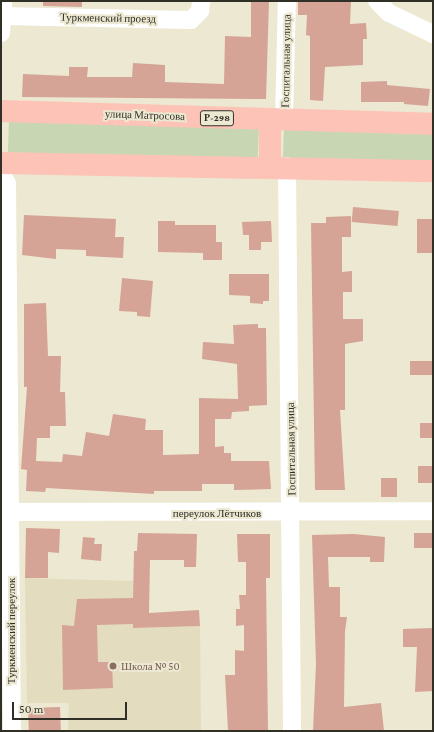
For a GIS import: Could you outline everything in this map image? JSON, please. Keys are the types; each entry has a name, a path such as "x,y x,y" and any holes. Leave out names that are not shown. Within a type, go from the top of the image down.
{"highway":[{"name":"улица Матросова","path":"1,111 433,124"},
{"path":"277,120 278,166"},
{"path":"1,163 278,166 433,170"}],"street":[{"name":"Туркменский проезд","path":"2,17 191,20 200,11 201,1"},
{"name":"Госпитальная улица","path":"277,120 287,1"},
{"path":"377,1 389,13 433,34"},
{"name":"Госпитальная улица","path":"278,166 292,512 292,731"},
{"name":"Туркменский переулок","path":"1,172 8,184 6,512 12,731"},
{"name":"переулок Лётчиков","path":"6,512 433,511"}],"shaded area":[{"name":"Школа № 50","path":"25,578 133,581 133,628 200,626 201,731 68,731 69,703 27,703"}],"green space":[{"path":"9,120 259,129 258,164 8,155"},
{"path":"284,128 433,133 432,165 283,160"}],"building":[{"path":"43,1 82,1 82,7 43,6"},
{"path":"251,1 269,1 266,99 22,97 23,74 69,76 69,67 88,67 87,77 132,77 133,63 165,65 165,82 224,84 225,36 251,37"},
{"path":"298,1 351,1 350,24 366,23 367,39 363,39 363,65 325,67 323,101 310,100 310,36 306,35 307,15 298,15"},
{"path":"387,81 387,85 430,89 428,106 404,104 404,102 361,102 361,82"},
{"path":"353,207 399,211 398,226 352,222"},
{"path":"24,215 116,219 115,237 124,237 123,258 86,256 86,250 56,249 56,259 22,255"},
{"path":"351,216 351,237 342,237 342,272 352,271 352,292 343,292 343,319 363,319 363,341 345,344 345,410 340,410 345,490 315,490 311,223 326,223 326,217"},
{"path":"417,219 433,219 433,253 417,253"},
{"path":"158,221 175,221 175,225 216,225 216,242 222,242 222,260 203,260 203,253 158,252"},
{"path":"271,221 272,242 261,242 261,250 249,250 249,235 243,235 242,222"},
{"path":"229,274 269,274 269,301 263,301 263,304 250,303 250,296 229,295"},
{"path":"122,278 153,281 150,317 137,316 137,312 119,311"},
{"path":"46,303 48,356 61,356 60,392 65,392 66,426 50,426 50,438 37,438 36,461 62,462 63,454 82,456 86,432 109,436 113,414 146,419 145,430 163,430 163,455 199,454 199,398 238,399 237,364 202,359 203,342 234,344 233,325 258,324 258,328 266,328 267,405 249,406 249,411 232,412 231,419 215,419 215,447 224,446 224,453 231,453 231,461 269,461 271,489 234,490 234,484 202,484 202,491 154,491 154,494 46,488 45,492 26,491 27,470 21,469 27,387 24,387 24,304"},
{"path":"410,361 433,361 433,375 410,375"},
{"path":"420,423 433,423 433,438 420,438"},
{"path":"418,466 433,466 433,483 418,483"},
{"path":"381,478 397,478 397,497 381,497"},
{"path":"26,528 60,529 59,553 48,552 48,578 25,578"},
{"path":"138,533 197,534 196,567 184,567 184,560 150,560 149,613 199,610 200,626 133,628 133,624 97,625 98,662 112,662 113,688 63,690 62,625 74,626 77,599 133,598 134,551 137,551"},
{"path":"414,533 433,533 433,548 414,548"},
{"path":"237,534 270,534 270,578 266,578 268,731 228,731 225,675 235,675 235,650 244,651 244,625 236,626 236,609 240,609 239,595 246,595 246,562 238,562"},
{"path":"354,534 385,537 384,562 370,562 370,557 328,557 329,587 340,587 340,617 347,617 345,631 344,707 381,703 384,731 313,731 316,664 312,535"},
{"path":"83,537 95,538 94,544 102,544 101,561 81,559"},
{"path":"433,628 433,691 415,692 417,647 403,647 403,629"},
{"path":"60,707 61,730 29,731 28,708"}],"place":[{"name":"Школа № 50","path":"113,666"}]}
